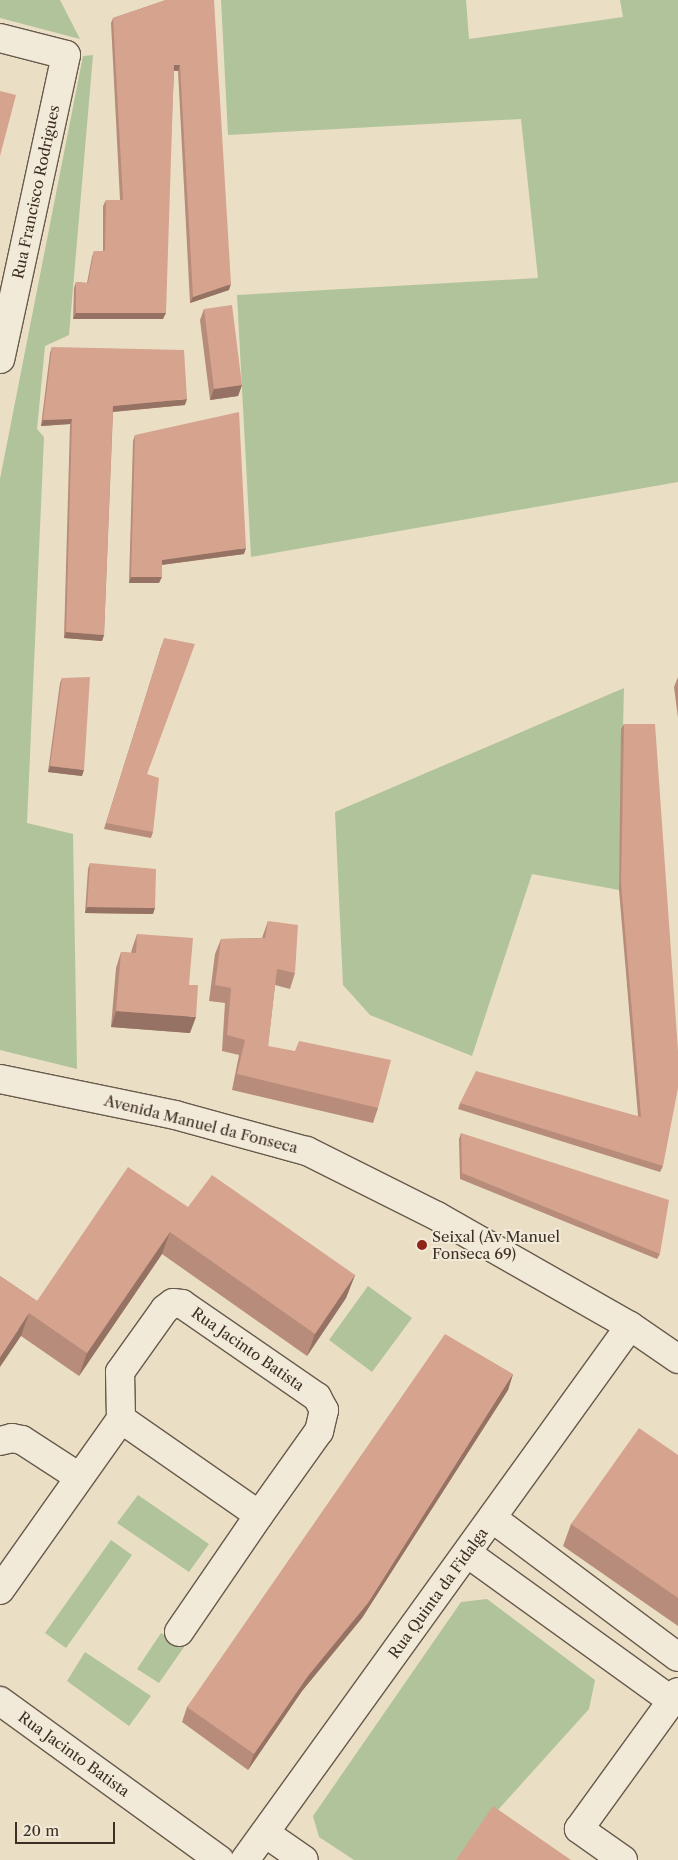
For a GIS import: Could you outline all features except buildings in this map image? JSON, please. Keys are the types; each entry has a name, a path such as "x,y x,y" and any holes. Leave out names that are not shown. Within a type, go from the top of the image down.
{"street":[{"name":"Rua Francisco Rodrigues","path":"0,38 66,55 0,359"},
{"name":"Avenida Manuel da Fonseca","path":"0,1079 175,1114 307,1151 437,1216 630,1326 678,1359"},
{"name":"Rua Jacinto Batista","path":"121,1419 120,1372 165,1308 173,1303 182,1304 318,1397 324,1410 319,1431 179,1632"},
{"name":"Rua Quinta da Fidalga","path":"245,1860 630,1326"},
{"path":"0,1590 121,1419 259,1515"},
{"path":"0,1441 12,1438 22,1440 79,1477"},
{"path":"492,1518 678,1657"},
{"path":"467,1553 675,1696 579,1829 623,1860"},
{"name":"Rua Jacinto Batista","path":"0,1701 220,1860"},
{"path":"265,1833 304,1860"}],"green space":[{"path":"0,0 60,0 80,39 0,18"},
{"path":"221,0 466,0 469,39 623,17 620,0 678,0 678,482 251,557 237,295 538,278 521,119 228,135"},
{"path":"93,55 69,335 45,346 37,429 44,437 27,823 73,834 77,1069 0,1050 0,479 83,56"},
{"path":"624,688 619,890 532,874 472,1056 370,1015 343,985 335,812"},
{"path":"368,1286 412,1318 372,1372 329,1340"},
{"path":"138,1495 209,1544 189,1572 117,1523"},
{"path":"111,1540 132,1555 66,1648 45,1633"},
{"path":"487,1599 595,1680 589,1709 488,1821 461,1860 354,1860 319,1837 313,1816 461,1602"},
{"path":"161,1633 184,1647 159,1683 137,1669"},
{"path":"85,1652 151,1696 129,1726 67,1681"}],"place":[{"name":"Seixal (Av Manuel Fonseca 69)","path":"422,1245"}]}
